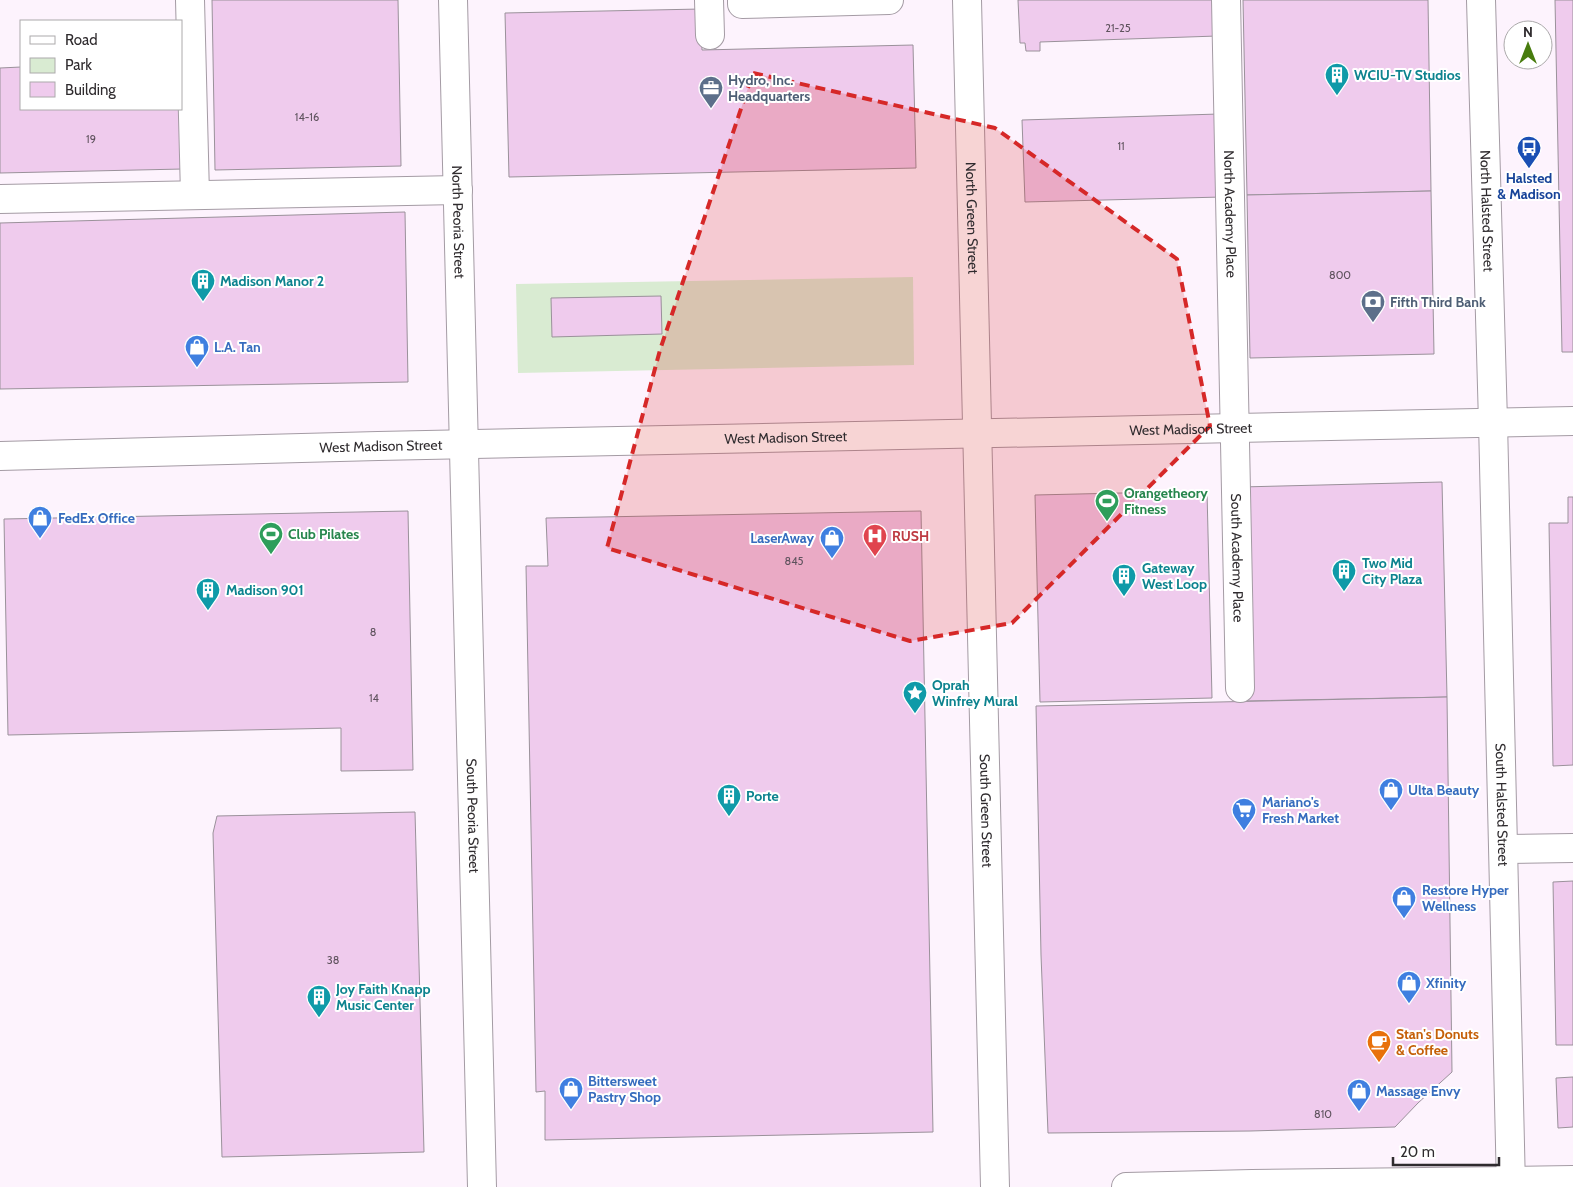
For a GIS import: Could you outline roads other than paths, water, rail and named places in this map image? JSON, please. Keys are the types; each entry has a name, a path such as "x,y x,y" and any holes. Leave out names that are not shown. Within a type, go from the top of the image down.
{"main road":[{"path":"190,0 195,195"},
{"name":"North Peoria Street","path":"453,0 464,445"},
{"path":"709,0 710,36"},
{"path":"742,0 742,4 889,0"},
{"name":"North Green Street","path":"967,0 977,434"},
{"name":"North Academy Place","path":"1226,0 1236,428"},
{"name":"North Halsted Street","path":"1481,0 1494,422"},
{"path":"0,199 458,190"},
{"name":"West Madison Street","path":"0,456 1573,421"},
{"name":"South Halsted Street","path":"1494,422 1496,606 1504,849 1511,1184"},
{"name":"South Academy Place","path":"1236,428 1240,688"},
{"name":"South Green Street","path":"977,434 994,1187"},
{"name":"South Peoria Street","path":"464,445 482,1187"},
{"path":"1504,849 1573,848"},
{"path":"1126,1187 1511,1184 1573,1180"}],"place":[{"name":"WCIU-TV Studios","path":"1337,96"},
{"name":"Hydro, Inc. Headquarters","path":"711,109"},
{"name":"Halsted & Madison","path":"1529,169"},
{"name":"Madison Manor 2","path":"203,302"},
{"name":"Fifth Third Bank","path":"1373,323"},
{"name":"L.A. Tan","path":"197,368"},
{"name":"Orangetheory Fitness","path":"1107,522"},
{"name":"FedEx Office","path":"40,539"},
{"name":"Club Pilates","path":"271,555"},
{"name":"RUSH","path":"875,557"},
{"name":"LaserAway","path":"832,559"},
{"name":"Two Mid City Plaza","path":"1344,592"},
{"name":"Gateway West Loop","path":"1124,597"},
{"name":"Madison 901","path":"208,611"},
{"name":"Oprah Winfrey Mural","path":"915,714"},
{"name":"Ulta Beauty","path":"1391,811"},
{"name":"Porte","path":"729,817"},
{"name":"Mariano's Fresh Market","path":"1244,831"},
{"name":"Restore Hyper Wellness","path":"1404,919"},
{"name":"Xfinity","path":"1409,1004"},
{"name":"Joy Faith Knapp Music Center","path":"319,1018"},
{"name":"Stan's Donuts & Coffee","path":"1379,1063"},
{"name":"Bittersweet Pastry Shop","path":"571,1110"},
{"name":"Massage Envy","path":"1359,1112"}]}
